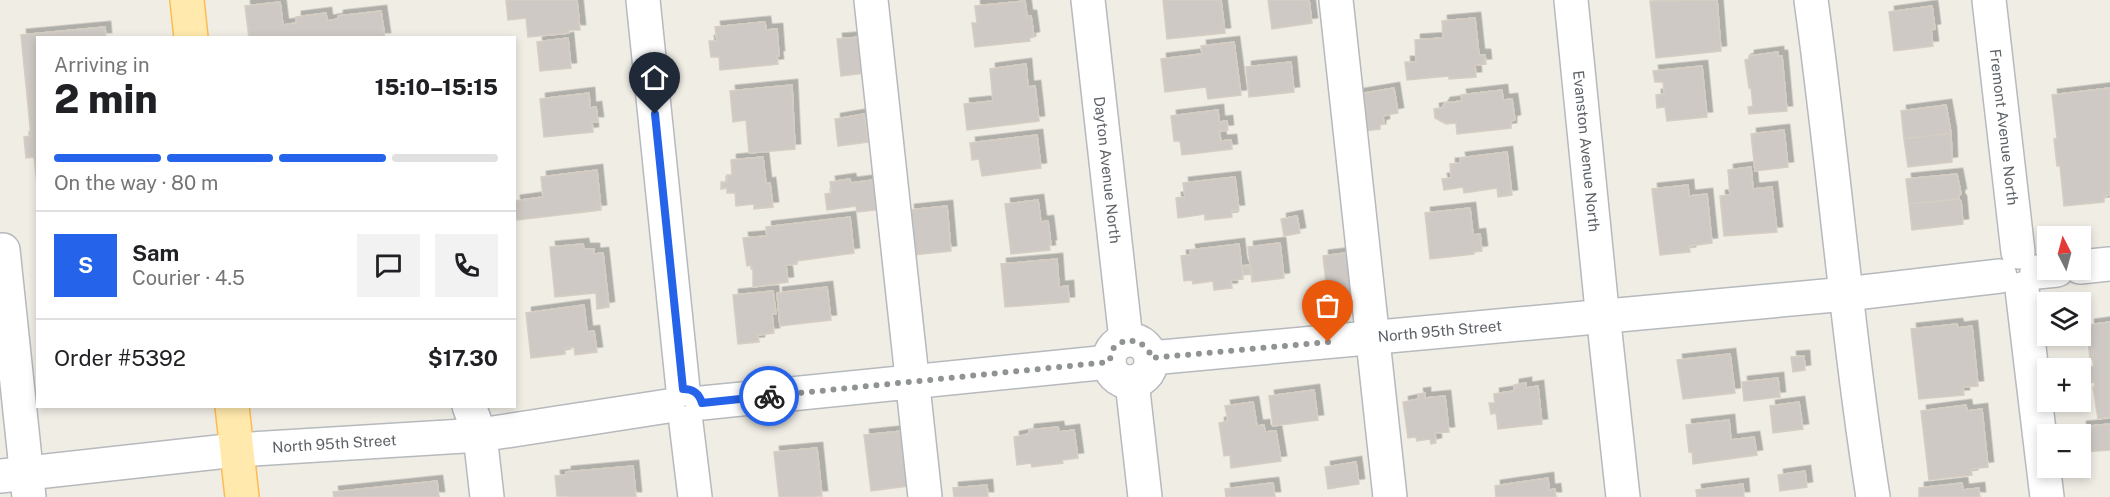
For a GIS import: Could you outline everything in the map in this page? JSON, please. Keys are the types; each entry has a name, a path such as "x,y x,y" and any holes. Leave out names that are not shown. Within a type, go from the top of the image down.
{"main road":[{"path":"187,0 191,36"},
{"path":"232,408 242,497"}],"street":[{"path":"643,0 695,497"},
{"path":"871,0 925,497"},
{"name":"Dayton Avenue North","path":"1088,0 1145,497"},
{"path":"1336,0 1390,497"},
{"name":"Evanston Avenue North","path":"1571,0 1602,316 1623,497"},
{"path":"1811,0 1827,118 1858,404 1873,497"},
{"name":"Fremont Avenue North","path":"1989,0 2027,272 2047,497"},
{"path":"3,250 28,395 19,482"},
{"path":"2091,266 2110,264"},
{"name":"North 95th Street","path":"19,482 236,450 475,421 685,405 1846,294 2027,272"},
{"path":"475,421 487,497"}],"building":[{"path":"506,0 577,0 580,30 528,37 526,18 508,20"},
{"path":"1163,0 1221,0 1225,33 1167,39"},
{"path":"1268,0 1309,0 1312,23 1272,29"},
{"path":"1717,0 1721,51 1656,58 1650,1"},
{"path":"1025,1 1027,16 1031,16 1034,37 1029,38 1030,41 975,47 972,23 977,23 975,6"},
{"path":"280,2 283,25 296,23 296,17 326,13 327,21 338,19 338,16 381,11 385,36 249,36 245,6"},
{"path":"1932,6 1935,29 1931,30 1933,46 1894,51 1889,12"},
{"path":"1475,18 1479,55 1485,55 1486,64 1475,65 1476,77 1449,79 1449,76 1407,80 1405,62 1416,62 1415,40 1443,38 1442,21"},
{"path":"765,22 766,30 777,29 778,64 720,70 719,57 711,57 709,41 717,41 715,27"},
{"path":"105,27 106,36 36,36 36,174 34,157 26,158 24,137 31,136 21,35"},
{"path":"862,37 866,73 841,76 837,39"},
{"path":"568,38 571,68 540,71 537,42"},
{"path":"1234,42 1241,95 1208,99 1206,87 1165,92 1161,59 1202,54 1201,46"},
{"path":"1778,52 1778,56 1782,56 1787,111 1749,114 1748,107 1753,106 1745,60 1749,59 1749,56"},
{"path":"1291,62 1294,92 1249,97 1246,67"},
{"path":"1026,64 1028,87 1035,86 1039,121 967,130 964,104 993,101 990,69"},
{"path":"1702,66 1707,117 1667,121 1665,107 1657,108 1656,95 1664,94 1663,82 1655,82 1653,71"},
{"path":"792,85 795,149 749,153 746,120 733,122 730,91"},
{"path":"1394,88 1398,113 1383,116 1384,124 1380,125 1380,129 1364,131 1358,94"},
{"path":"2110,88 2110,195 2104,196 2104,202 2064,206 2060,166 2057,166 2054,139 2057,138 2052,95"},
{"path":"1502,90 1503,100 1512,99 1515,120 1511,121 1511,128 1457,134 1456,123 1446,124 1435,118 1434,109 1442,108 1445,103 1462,101 1461,95"},
{"path":"589,93 590,108 596,107 598,122 592,122 593,132 544,137 540,99"},
{"path":"1946,105 1951,133 1904,139 1901,111"},
{"path":"1218,110 1219,122 1227,121 1228,130 1219,131 1221,141 1231,140 1232,149 1182,155 1180,141 1174,141 1171,116"},
{"path":"864,114 868,142 838,146 835,119"},
{"path":"1784,130 1788,167 1755,171 1751,134"},
{"path":"1951,133 1952,162 1908,167 1904,139"},
{"path":"1037,135 1041,168 982,176 979,159 972,160 970,143"},
{"path":"1507,152 1512,195 1498,197 1497,188 1464,193 1463,187 1444,190 1442,179 1451,178 1450,164 1461,163 1460,158"},
{"path":"763,157 766,184 770,183 773,207 754,209 754,204 736,206 735,193 727,193 727,188 721,189 721,182 727,182 727,175 732,175 731,160"},
{"path":"1751,167 1753,189 1772,187 1777,232 1724,236 1720,196 1730,195 1728,170"},
{"path":"597,170 601,210 517,220 516,201 543,197 541,177"},
{"path":"1957,174 1961,194 1959,199 1909,204 1906,179"},
{"path":"1235,177 1239,210 1231,211 1232,217 1205,220 1205,214 1178,218 1176,198 1185,197 1183,183"},
{"path":"850,179 851,183 881,179 884,209 857,212 856,206 827,210 825,194 832,193 830,182"},
{"path":"1688,185 1689,196 1707,194 1712,243 1689,246 1690,252 1660,255 1652,189"},
{"path":"1959,199 1963,224 1912,230 1909,204"},
{"path":"1038,200 1041,222 1048,221 1050,250 1011,254 1005,204"},
{"path":"947,206 951,251 913,255 909,210"},
{"path":"1470,208 1473,235 1480,234 1482,251 1430,259 1425,213"},
{"path":"1297,216 1300,233 1284,236 1281,219"},
{"path":"850,217 854,253 797,261 797,264 786,265 788,282 753,287 753,269 751,265 747,266 743,238 767,236 766,227"},
{"path":"1280,243 1284,278 1252,282 1248,247"},
{"path":"583,244 584,249 594,249 594,254 603,253 609,307 597,309 596,293 555,297 550,247"},
{"path":"1239,244 1243,279 1231,280 1232,288 1214,290 1213,281 1193,284 1192,280 1184,281 1181,256 1191,255 1190,250"},
{"path":"1353,252 1358,297 1328,300 1323,256"},
{"path":"1057,259 1059,287 1068,286 1069,302 1005,307 1001,264"},
{"path":"1251,265 1252,274 1243,275 1242,266"},
{"path":"827,287 831,320 780,326 777,293"},
{"path":"773,291 776,314 772,314 774,333 758,335 759,342 738,344 733,295"},
{"path":"584,305 587,332 594,331 597,352 575,355 574,347 565,348 565,354 531,358 526,313"},
{"path":"2110,322 2110,417 2098,419 2094,381 2091,382 2091,367 2094,366 2092,358 2090,358 2089,346 2091,346 2091,325"},
{"path":"1957,324 1958,328 1972,326 1978,386 1963,387 1964,395 1919,399 1911,329"},
{"path":"1730,354 1735,393 1683,399 1677,360"},
{"path":"1804,356 1805,370 1793,372 1791,357"},
{"path":"1778,378 1780,397 1744,401 1742,382"},
{"path":"1526,383 1526,388 1538,386 1542,424 1498,429 1496,413 1491,414 1489,403 1495,403 1494,394 1514,391 1514,385"},
{"path":"1314,390 1318,420 1273,426 1269,396"},
{"path":"1425,393 1425,398 1445,396 1449,432 1435,433 1436,443 1431,444 1430,439 1417,441 1416,437 1408,438 1403,402 1419,399 1418,394"},
{"path":"1253,402 1257,426 1264,425 1265,432 1276,431 1281,461 1231,468 1230,455 1224,456 1219,423 1228,421 1225,406"},
{"path":"1799,402 1803,429 1773,433 1770,406"},
{"path":"1966,405 1967,411 1982,409 1988,467 1971,469 1972,475 1929,480 1921,411"},
{"path":"1729,420 1731,440 1754,437 1757,455 1693,464 1692,451 1689,452 1686,425"},
{"path":"2110,424 2110,450 2091,451 2091,426"},
{"path":"1058,427 1059,432 1074,430 1078,458 1062,460 1063,463 1032,467 1031,463 1017,465 1014,437 1029,434 1029,430"},
{"path":"902,431 908,486 871,491 864,435"},
{"path":"817,448 822,496 779,497 774,452"},
{"path":"1356,462 1359,484 1328,489 1325,467"},
{"path":"633,466 636,497 557,496 555,476 566,475 566,472"},
{"path":"1805,471 1807,487 1780,491 1778,475"},
{"path":"1548,478 1549,490 1555,489 1556,497 1496,497 1495,486"},
{"path":"437,481 439,497 334,497 333,492"},
{"path":"1273,483 1275,497 1226,497 1225,489"},
{"path":"1962,483 1963,490 1979,488 1980,497 1919,497 1919,488"},
{"path":"1743,484 1744,497 1697,497 1696,490"},
{"path":"987,485 988,497 954,497 953,488"}],"way so far":[{"path":"769,396 1109,362 1110,353 1114,347 1126,340 1140,342 1146,347 1151,358 1328,342"}],"route":[{"path":"655,114 683,389 694,391 699,395 702,403 769,396"}]}
